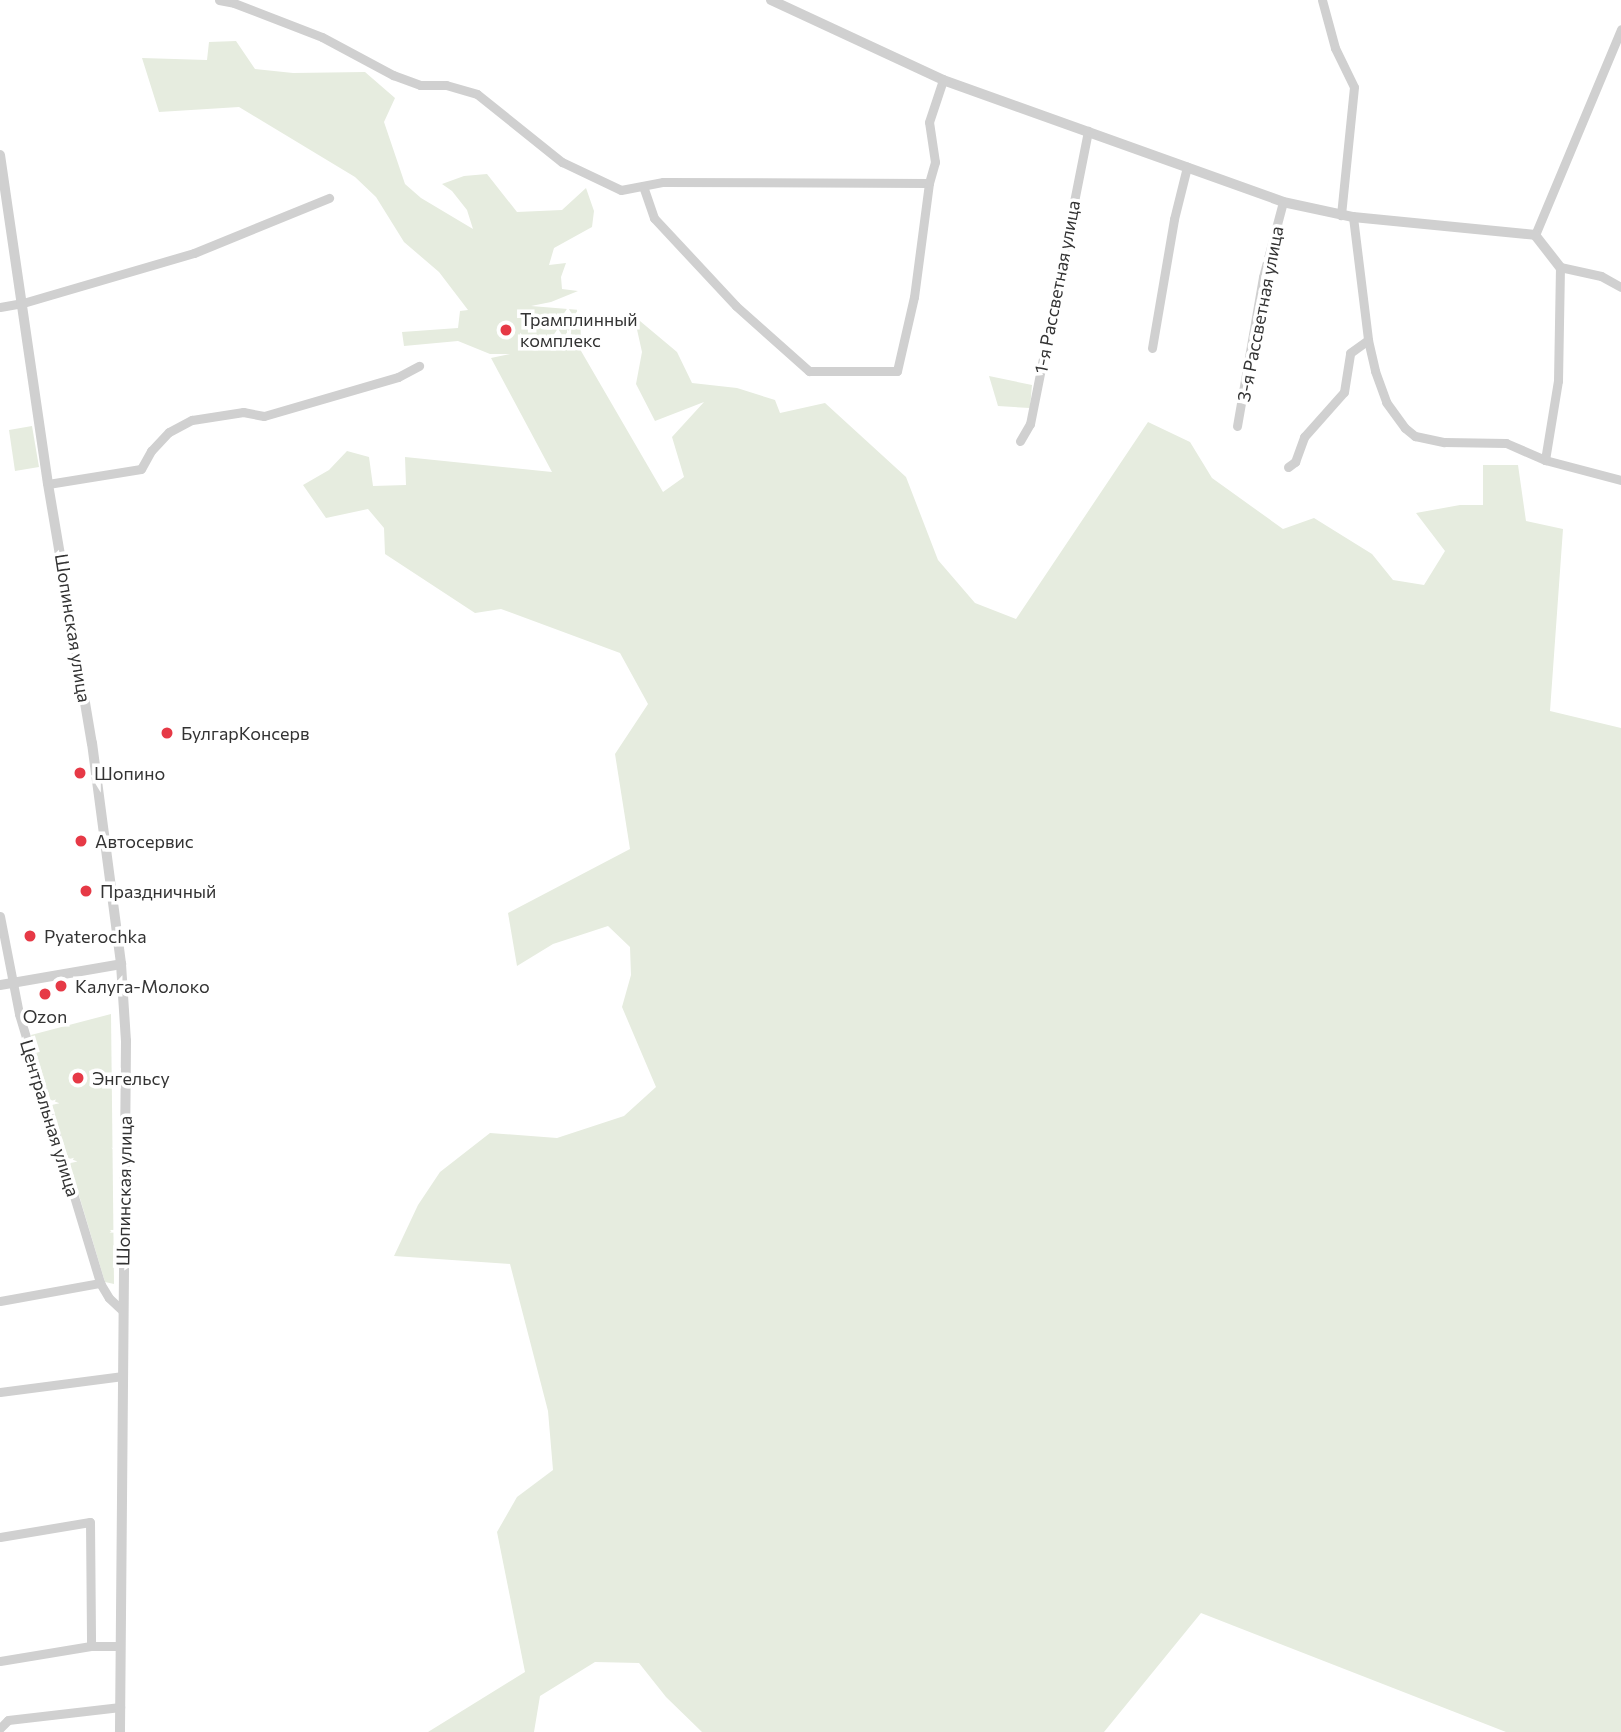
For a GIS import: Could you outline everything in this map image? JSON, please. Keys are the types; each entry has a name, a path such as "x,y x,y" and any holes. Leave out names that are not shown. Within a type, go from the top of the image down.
{"street":[{"path":"219,0 234,3 322,37 393,75 420,85 446,85 477,94 562,162 621,190 663,182 929,183"},
{"path":"771,0 943,80 1283,202 1353,217 1535,235 1560,267 1558,381 1545,460"},
{"path":"1322,0 1335,48 1354,87 1341,215"},
{"path":"1535,235 1621,29"},
{"path":"643,186 654,218 736,306 810,371 897,371 914,297 929,183 935,162 929,122 943,80"},
{"name":"1-я Рассветная улица","path":"1020,441 1030,424 1088,131"},
{"name":"Шопинская улица","path":"0,155 48,484 92,743 121,964 126,1041 120,1732"},
{"path":"1152,348 1174,219 1187,167"},
{"path":"0,307 23,303 194,253 328,198"},
{"name":"3-я Рассветная улица","path":"1237,426 1263,276 1283,202"},
{"path":"1353,217 1368,340 1382,392 1399,422 1415,436 1444,442 1506,443 1545,460 1621,480"},
{"path":"1560,267 1601,276 1621,287"},
{"path":"1288,467 1295,462 1304,437 1344,392 1350,353 1368,340"},
{"path":"48,484 141,469 151,451 169,432 192,420 243,412 264,416 398,377 419,366"},
{"name":"Центральная улица","path":"0,916 12,982 30,1053 100,1283 108,1298 123,1311"},
{"path":"0,985 121,964"},
{"path":"0,1301 100,1283"},
{"path":"0,1392 123,1376"},
{"path":"0,1537 90,1522 91,1646"},
{"path":"0,1661 91,1646 119,1646"},
{"path":"0,1728 8,1720 120,1707"}],"shaded area":[{"path":"236,41 255,69 293,73 365,72 395,98 384,122 405,184 421,198 473,229 467,210 452,191 442,184 464,176 487,174 517,212 562,210 586,188 594,211 592,227 554,248 549,265 566,263 561,277 562,289 578,291 551,302 531,306 580,310 581,342 577,344 663,492 684,477 672,437 704,402 655,421 636,384 642,352 634,316 677,352 692,383 737,388 775,400 780,413 825,403 906,477 938,560 975,603 1016,619 1148,422 1190,442 1212,478 1283,529 1314,518 1372,554 1393,580 1424,585 1445,551 1416,513 1460,505 1483,505 1483,465 1518,465 1526,521 1563,529 1550,711 1621,728 1621,1732 1506,1732 1201,1613 1104,1732 702,1732 666,1697 639,1663 595,1662 540,1696 534,1732 428,1732 525,1672 497,1532 517,1497 553,1470 548,1411 510,1264 394,1256 418,1205 440,1172 490,1133 557,1138 624,1116 656,1087 622,1007 631,975 630,947 608,926 553,944 517,966 508,913 630,849 615,754 648,704 620,653 501,609 475,613 385,554 384,528 368,509 326,518 303,485 329,470 347,451 369,457 373,486 406,485 405,457 552,472 491,358 510,354 490,354 458,341 404,346 402,332 458,328 460,311 468,310 439,272 404,242 376,197 355,177 239,107 159,112 142,58 207,60 209,42"},
{"path":"989,376 1032,385 1030,408 998,406"},
{"path":"32,426 39,467 15,471 9,430"},
{"path":"111,1014 114,1284 105,1282 31,1035"}],"place":[{"name":"Трамплинный комплекс","path":"506,330"},
{"name":"БулгарКонсерв","path":"167,733"},
{"name":"Шопино","path":"80,773"},
{"name":"Автосервис","path":"81,841"},
{"name":"Праздничный","path":"86,891"},
{"name":"Pyaterochka","path":"30,936"},
{"name":"Калуга-Молоко","path":"61,986"},
{"name":"Ozon","path":"45,994"},
{"name":"Энгельсу","path":"78,1078"}]}
